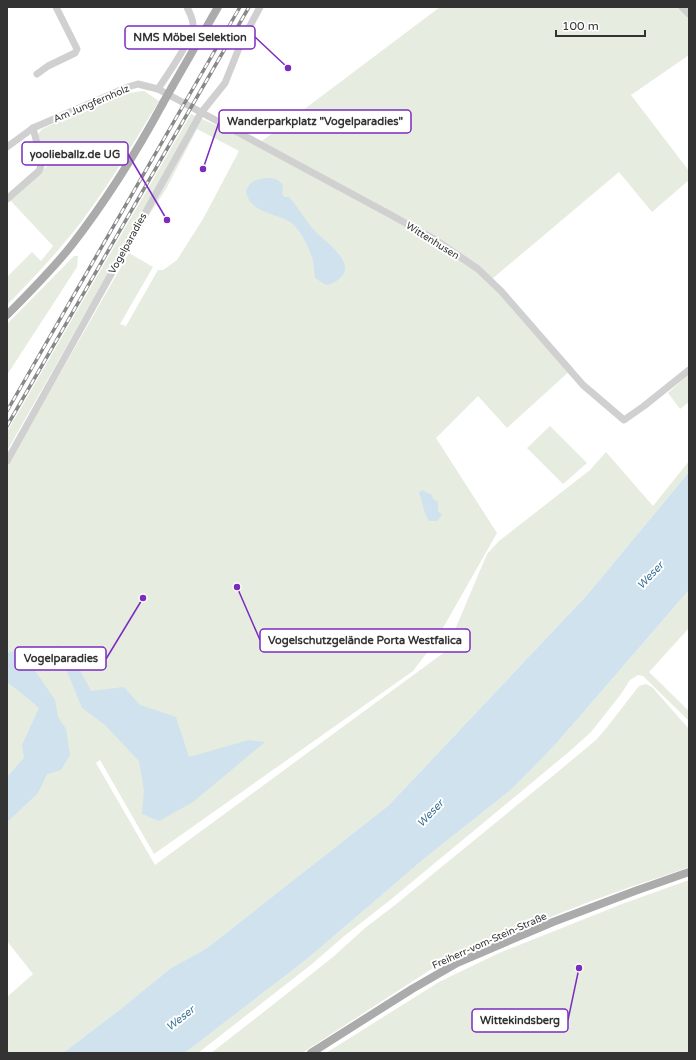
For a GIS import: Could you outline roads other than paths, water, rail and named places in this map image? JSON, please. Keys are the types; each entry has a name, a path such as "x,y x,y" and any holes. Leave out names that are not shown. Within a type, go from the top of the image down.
{"main road":[{"path":"7,315 70,247 118,181 142,143 218,7"},
{"name":"Freiherr-vom-Stein-Straße","path":"311,1053 412,989 457,963 553,922 689,872"}],"street":[{"path":"37,74 48,66 75,53 77,48 56,7"},
{"path":"158,90 192,34 193,20 187,7"},
{"name":"Vogelparadies","path":"7,460 200,113 225,83 241,43 260,7"},
{"path":"682,7 689,14"},
{"name":"Am Jungfernholz","path":"7,147 33,128 138,84 158,90 200,113"},
{"name":"Wittenhusen","path":"200,113 391,214 434,239 478,269 501,291 583,385 624,420 689,370"},
{"path":"7,199 39,171 42,163 33,128"}],"water":[{"path":"268,178 276,179 283,185 282,193 284,197 289,197 314,230 341,257 345,270 337,281 326,285 315,278 313,260 308,246 295,226 283,218 261,210 254,206 249,200 246,192 249,185 257,180"},
{"name":"Weser","path":"689,472 689,590 555,745 513,788 425,858 307,959 185,1053 63,1053 171,968 207,948 389,805 587,595"},
{"path":"422,490 432,495 433,499 438,502 438,511 442,515 437,521 429,521 427,517 419,493"},
{"path":"56,644 78,666 91,691 124,687 140,705 176,717 189,757 249,740 265,742 193,802 159,821 142,814 144,790 139,761 105,725 82,708"},
{"path":"21,650 55,700 58,717 66,729 70,755 61,770 47,774 38,793 7,822 7,777 24,758 22,745 39,708 7,682 7,653"}],"railway":[{"path":"7,411 240,7"},
{"path":"7,426 249,7"}],"place":[{"name":"NMS Möbel Selektion","path":"288,68"},
{"name":"Wanderparkplatz \"Vogelparadies\"","path":"203,169"},
{"name":"yoolieballz.de UG","path":"167,220"},
{"name":"Vogelschutzgelände Porta Westfalica","path":"237,587"},
{"name":"Vogelparadies","path":"143,598"},
{"name":"Wittekindsberg","path":"579,968"}]}
